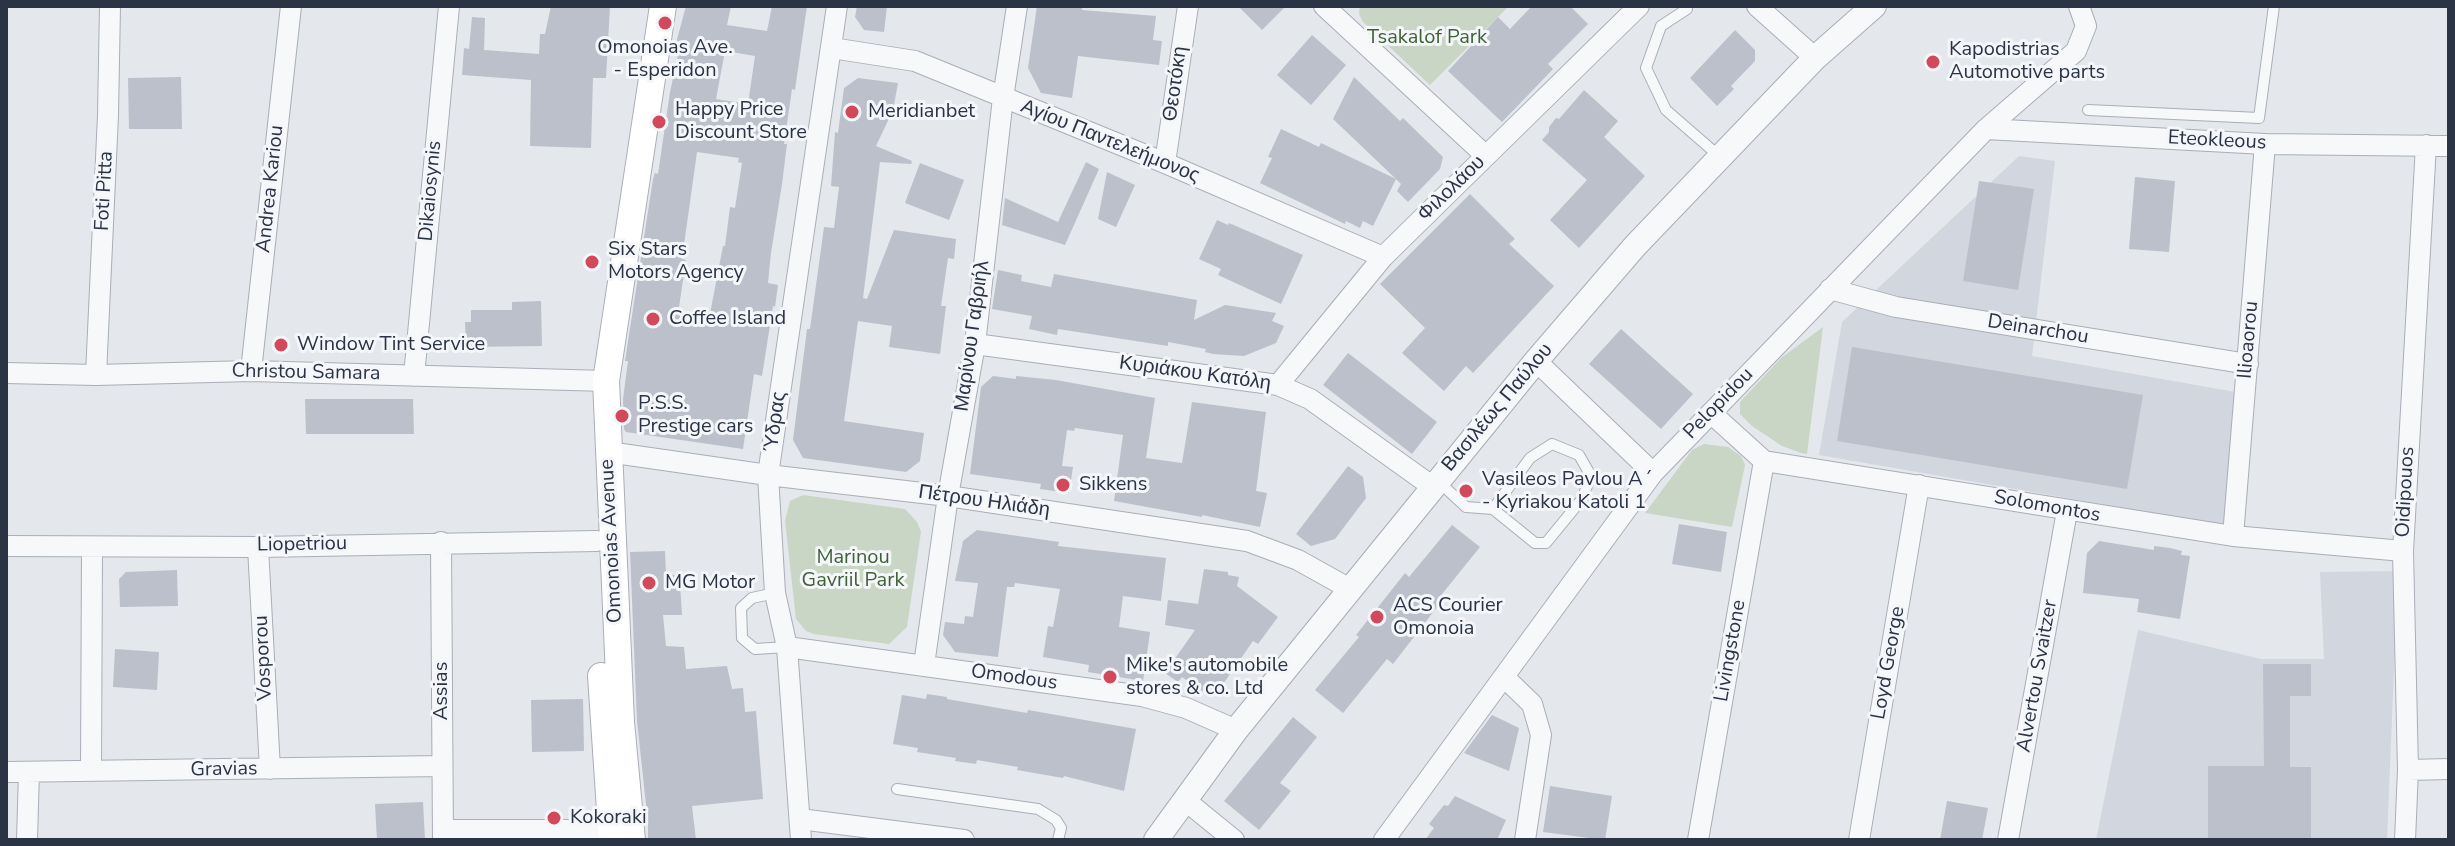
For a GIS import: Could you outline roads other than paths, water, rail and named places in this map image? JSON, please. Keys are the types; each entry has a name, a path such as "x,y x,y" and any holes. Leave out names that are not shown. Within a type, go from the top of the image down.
{"main road":[{"name":"Omonoias Avenue","path":"618,837 603,724 597,541 597,381 645,6"},
{"name":"Omonoias Avenue","path":"618,837 621,722 608,452 597,381 663,6"}],"street":[{"name":"Foti Pitta","path":"96,375 110,6"},
{"name":"Andrea Kariou","path":"251,371 291,6"},
{"name":"Dikaiosynis","path":"414,376 449,6"},
{"name":"Ύδρας","path":"800,830 787,647 775,593 768,475 837,6"},
{"name":"Μαρίνου Γαβριήλ","path":"924,665 948,496 975,344 1003,98 1017,6"},
{"name":"Θεοτόκη","path":"1165,163 1188,6"},
{"name":"Φιλολάου","path":"1278,385 1383,257 1639,6"},
{"path":"1757,6 1815,58"},
{"name":"Βασιλέως Παύλου","path":"1156,840 1236,730 1536,361 1635,246 1815,58 1874,6"},
{"name":"Pelopidou","path":"1384,840 1653,473 1986,129 2076,51 2086,26 2079,6"},
{"path":"1332,9 1486,156"},
{"name":"Αγίου Παντελεήμονος","path":"832,48 915,61 1165,163 1383,257"},
{"name":"Eteokleous","path":"1986,129 2265,144 2449,146"},
{"name":"Ilioaorou","path":"2233,536 2265,144"},
{"name":"Oidipouos","path":"2405,840 2408,770 2403,551 2426,145"},
{"name":"Deinarchou","path":"1830,289 1896,307 2248,364"},
{"name":"Κυριάκου Κατόλη","path":"975,344 1278,385 1310,399 1435,484"},
{"path":"1536,361 1653,473"},
{"name":"Christou Samara","path":"6,373 96,375 251,371 597,381"},
{"path":"1711,413 1764,461"},
{"name":"Πέτρου Ηλιάδη","path":"608,452 948,496 1247,541 1298,560 1350,589"},
{"name":"Solomontos","path":"1764,461 2233,536 2403,551"},
{"name":"Livingstone","path":"1698,840 1764,461"},
{"name":"Loyd George","path":"1859,840 1919,485"},
{"name":"Alvertou Svaitzer","path":"2008,840 2067,511"},
{"name":"Liopetriou","path":"6,546 258,547 597,541"},
{"name":"Assias","path":"441,542 443,835"},
{"name":"Vosporou","path":"258,547 270,769"},
{"path":"91,771 92,548"},
{"name":"Omodous","path":"787,647 1142,696 1186,708 1236,730"},
{"path":"1504,677 1532,704 1541,735 1525,840"},
{"name":"Gravias","path":"6,772 442,766"},
{"path":"2408,770 2449,769"},
{"path":"27,840 29,772"},
{"path":"1186,801 1234,840"},
{"path":"800,830 964,840"},
{"path":"443,835 618,837"}],"lane":[{"path":"2088,110 2259,118 2274,6"},
{"path":"1687,9 1661,26 1646,68 1666,110 1720,158"},
{"path":"1435,484 1466,507 1493,509 1535,543 1546,543 1582,499 1591,476 1579,455 1552,444 1530,458 1493,509"},
{"path":"775,593 752,598 741,608 742,638 755,649 787,647"},
{"path":"897,789 1038,809 1056,820 1061,828 1058,840"}],"place":[{"name":"Omonoias Ave. - Esperidon","path":"665,23"},
{"name":"Kapodistrias Automotive parts","path":"1933,62"},
{"name":"Meridianbet","path":"852,112"},
{"name":"Happy Price Discount Store","path":"659,122"},
{"name":"Six Stars Motors Agency","path":"592,262"},
{"name":"Coffee Island","path":"653,319"},
{"name":"Window Tint Service","path":"281,345"},
{"name":"P.S.S. Prestige cars","path":"622,416"},
{"name":"Sikkens","path":"1063,485"},
{"name":"Vasileos Pavlou A´ - Kyriakou Katoli 1","path":"1466,491"},
{"name":"MG Motor","path":"649,583"},
{"name":"ACS Courier Omonoia","path":"1377,617"},
{"name":"Mike's automobile stores & co. Ltd","path":"1110,677"},
{"name":"Kokoraki","path":"554,818"}],"park label":[{"name":"Tsakalof Park","path":"1427,38"},
{"name":"Marinou Gavriil Park","path":"853,570"}]}
